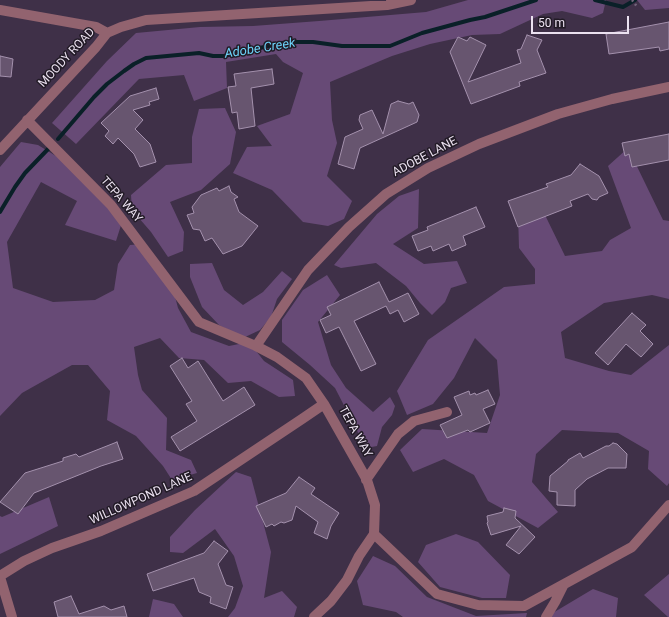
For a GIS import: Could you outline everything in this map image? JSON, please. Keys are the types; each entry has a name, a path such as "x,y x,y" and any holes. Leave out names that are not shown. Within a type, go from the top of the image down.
{"street":[{"name":"MOODY ROAD","path":"0,150 107,34 121,27 146,20 387,5 410,0"},
{"path":"0,10 96,27 107,34"},
{"name":"ADOBE LANE","path":"256,346 308,270 348,228 386,194 428,168 479,144 558,114 612,99 669,86"},
{"name":"TEPA WAY","path":"27,120 111,205 199,322 256,346 277,357 306,378 324,404 366,480 375,505 374,534"},
{"name":"WILLOWPOND LANE","path":"12,617 0,576 24,561 52,548 101,532 194,491 324,404"},
{"path":"366,480 398,434 414,421 447,412"},
{"path":"314,617 331,601 347,580 359,556 374,534 437,594 478,605 524,606 632,547 669,505"},
{"path":"546,617 564,584"}],"path":[{"path":"632,0 638,8"}],"shaded area":[{"path":"468,0 606,0 603,13 592,18 562,11 543,14 500,34 472,35 430,44 392,56 330,82 332,120 337,143 327,176 352,201 344,219 328,226 303,222 272,190 233,173 247,147 272,146 257,126 290,114 303,73 283,62 276,54 226,62 227,88 194,101 184,75 139,79 76,144 52,123 107,61 136,33 200,27 253,26 426,12"},
{"path":"637,0 669,0 669,8 645,10"},
{"path":"225,108 236,132 230,164 201,190 170,202 184,232 183,251 168,257 151,232 132,210 131,195 166,165 192,163 192,137 199,109"},
{"path":"21,142 38,145 82,172 123,219 116,241 65,225 77,201 41,182 7,242 13,288 53,302 95,300 114,290 118,264 130,245 143,244 172,285 178,308 191,332 229,346 249,342 264,361 293,380 295,396 279,397 251,381 228,383 204,360 179,358 160,338 134,347 142,390 167,418 166,450 191,460 197,473 172,480 163,466 136,436 107,420 110,391 88,365 72,365 22,393 0,416 0,167"},
{"path":"628,148 663,220 669,221 669,299 652,295 604,303 561,332 565,358 609,371 631,375 669,345 669,483 667,486 648,469 649,451 618,433 562,430 536,454 532,482 558,512 538,528 488,501 474,475 444,459 413,472 400,450 422,429 487,433 500,395 497,360 475,338 454,378 433,404 407,415 397,391 428,340 504,287 535,284 535,269 519,248 518,213 545,215 565,256 602,251 610,240 631,228 608,166"},
{"path":"419,189 418,228 393,244 424,264 457,261 467,283 451,288 445,302 432,315 406,286 376,263 341,268 334,265 377,214 399,196"},
{"path":"212,263 224,290 243,305 263,292 282,271 292,279 277,299 271,317 260,330 243,338 219,325 202,307 190,277 190,264"},
{"path":"327,275 340,295 318,322 331,365 346,388 373,412 390,397 395,406 392,415 382,427 377,446 366,448 335,388 282,342 282,320 303,290"},
{"path":"236,472 251,477 271,552 264,598 282,591 297,607 294,617 228,617 235,608 243,586 234,556 215,529 183,553 170,552 170,537 195,510"},
{"path":"49,497 58,526 0,554 0,516 2,517"},
{"path":"456,534 478,542 510,575 506,598 482,598 440,587 418,562 426,545"},
{"path":"373,556 395,566 427,597 476,616 527,613 526,617 403,617 396,612 363,605 357,581"},
{"path":"669,574 669,617 668,617 644,595"},
{"path":"593,589 618,598 616,617 546,617"},
{"path":"153,599 174,604 183,617 149,617"}],"building":[{"path":"669,22 669,49 660,51 659,47 609,54 606,34"},
{"path":"527,35 542,40 537,50 546,73 519,82 520,86 471,104 450,52 458,37 467,41 470,37 486,45 468,82 521,63 517,50 521,49"},
{"path":"0,56 13,59 11,77 0,76"},
{"path":"272,69 274,84 251,88 255,126 239,129 237,112 232,113 228,87 236,86 234,74"},
{"path":"156,88 159,99 149,102 150,105 133,110 143,120 135,129 150,144 156,162 140,167 134,154 118,138 113,144 105,136 109,131 101,123 130,96"},
{"path":"398,101 409,104 413,102 419,115 417,122 360,148 354,169 338,164 345,137 363,129 359,120 360,115 372,110 383,134 391,104"},
{"path":"669,134 669,160 632,167 629,154 625,156 622,143"},
{"path":"580,164 599,176 608,193 599,197 597,200 592,199 588,194 570,201 572,206 518,227 508,201 548,187 546,184 571,175"},
{"path":"229,186 231,192 238,197 234,199 239,212 258,226 242,246 223,254 212,238 205,241 200,230 193,229 187,215 194,213 192,207 201,195 217,188 219,191"},
{"path":"476,207 485,227 463,236 466,245 452,251 449,244 433,251 431,246 418,251 412,236 428,230 427,227"},
{"path":"379,282 389,302 408,293 419,314 404,322 398,310 390,314 386,306 354,321 376,364 361,371 339,327 326,333 320,320 331,315 327,307"},
{"path":"632,313 646,325 640,331 653,344 641,357 626,344 608,365 595,353"},
{"path":"182,358 188,368 198,361 223,401 244,387 255,405 180,451 171,437 197,421 186,404 192,401 170,366"},
{"path":"488,390 495,404 483,409 490,423 470,432 468,430 447,438 440,425 462,415 454,397 469,391 470,395 475,393 476,395"},
{"path":"117,442 123,459 101,466 34,493 18,514 0,502 25,473 63,461 63,458 76,454 79,457"},
{"path":"613,443 617,444 627,454 626,468 608,468 587,479 575,490 575,506 557,505 557,492 549,491 550,476 568,460 580,453 583,458"},
{"path":"299,477 315,488 311,494 339,513 331,526 327,539 314,533 318,522 296,506 292,520 284,523 281,522 274,526 272,524 266,527 256,506 286,493"},
{"path":"504,508 516,511 515,518 535,537 519,554 506,545 521,526 491,535 487,523 487,516 503,512"},
{"path":"214,541 228,551 218,564 226,585 233,587 226,609 210,603 211,597 199,592 194,578 153,591 147,574 204,553"},
{"path":"71,596 79,614 104,606 111,610 124,606 127,617 58,617 54,602"}],"waterway":[{"name":"Adobe Creek","path":"58,139 107,84 134,64 146,58 199,53 213,56 224,56 282,43 297,42 313,42 342,46 390,46 422,33 485,17 536,0"},
{"name":"Adobe Creek","path":"595,0 623,7 635,0"},
{"name":"Adobe Creek","path":"0,212 25,173 50,147"}]}
